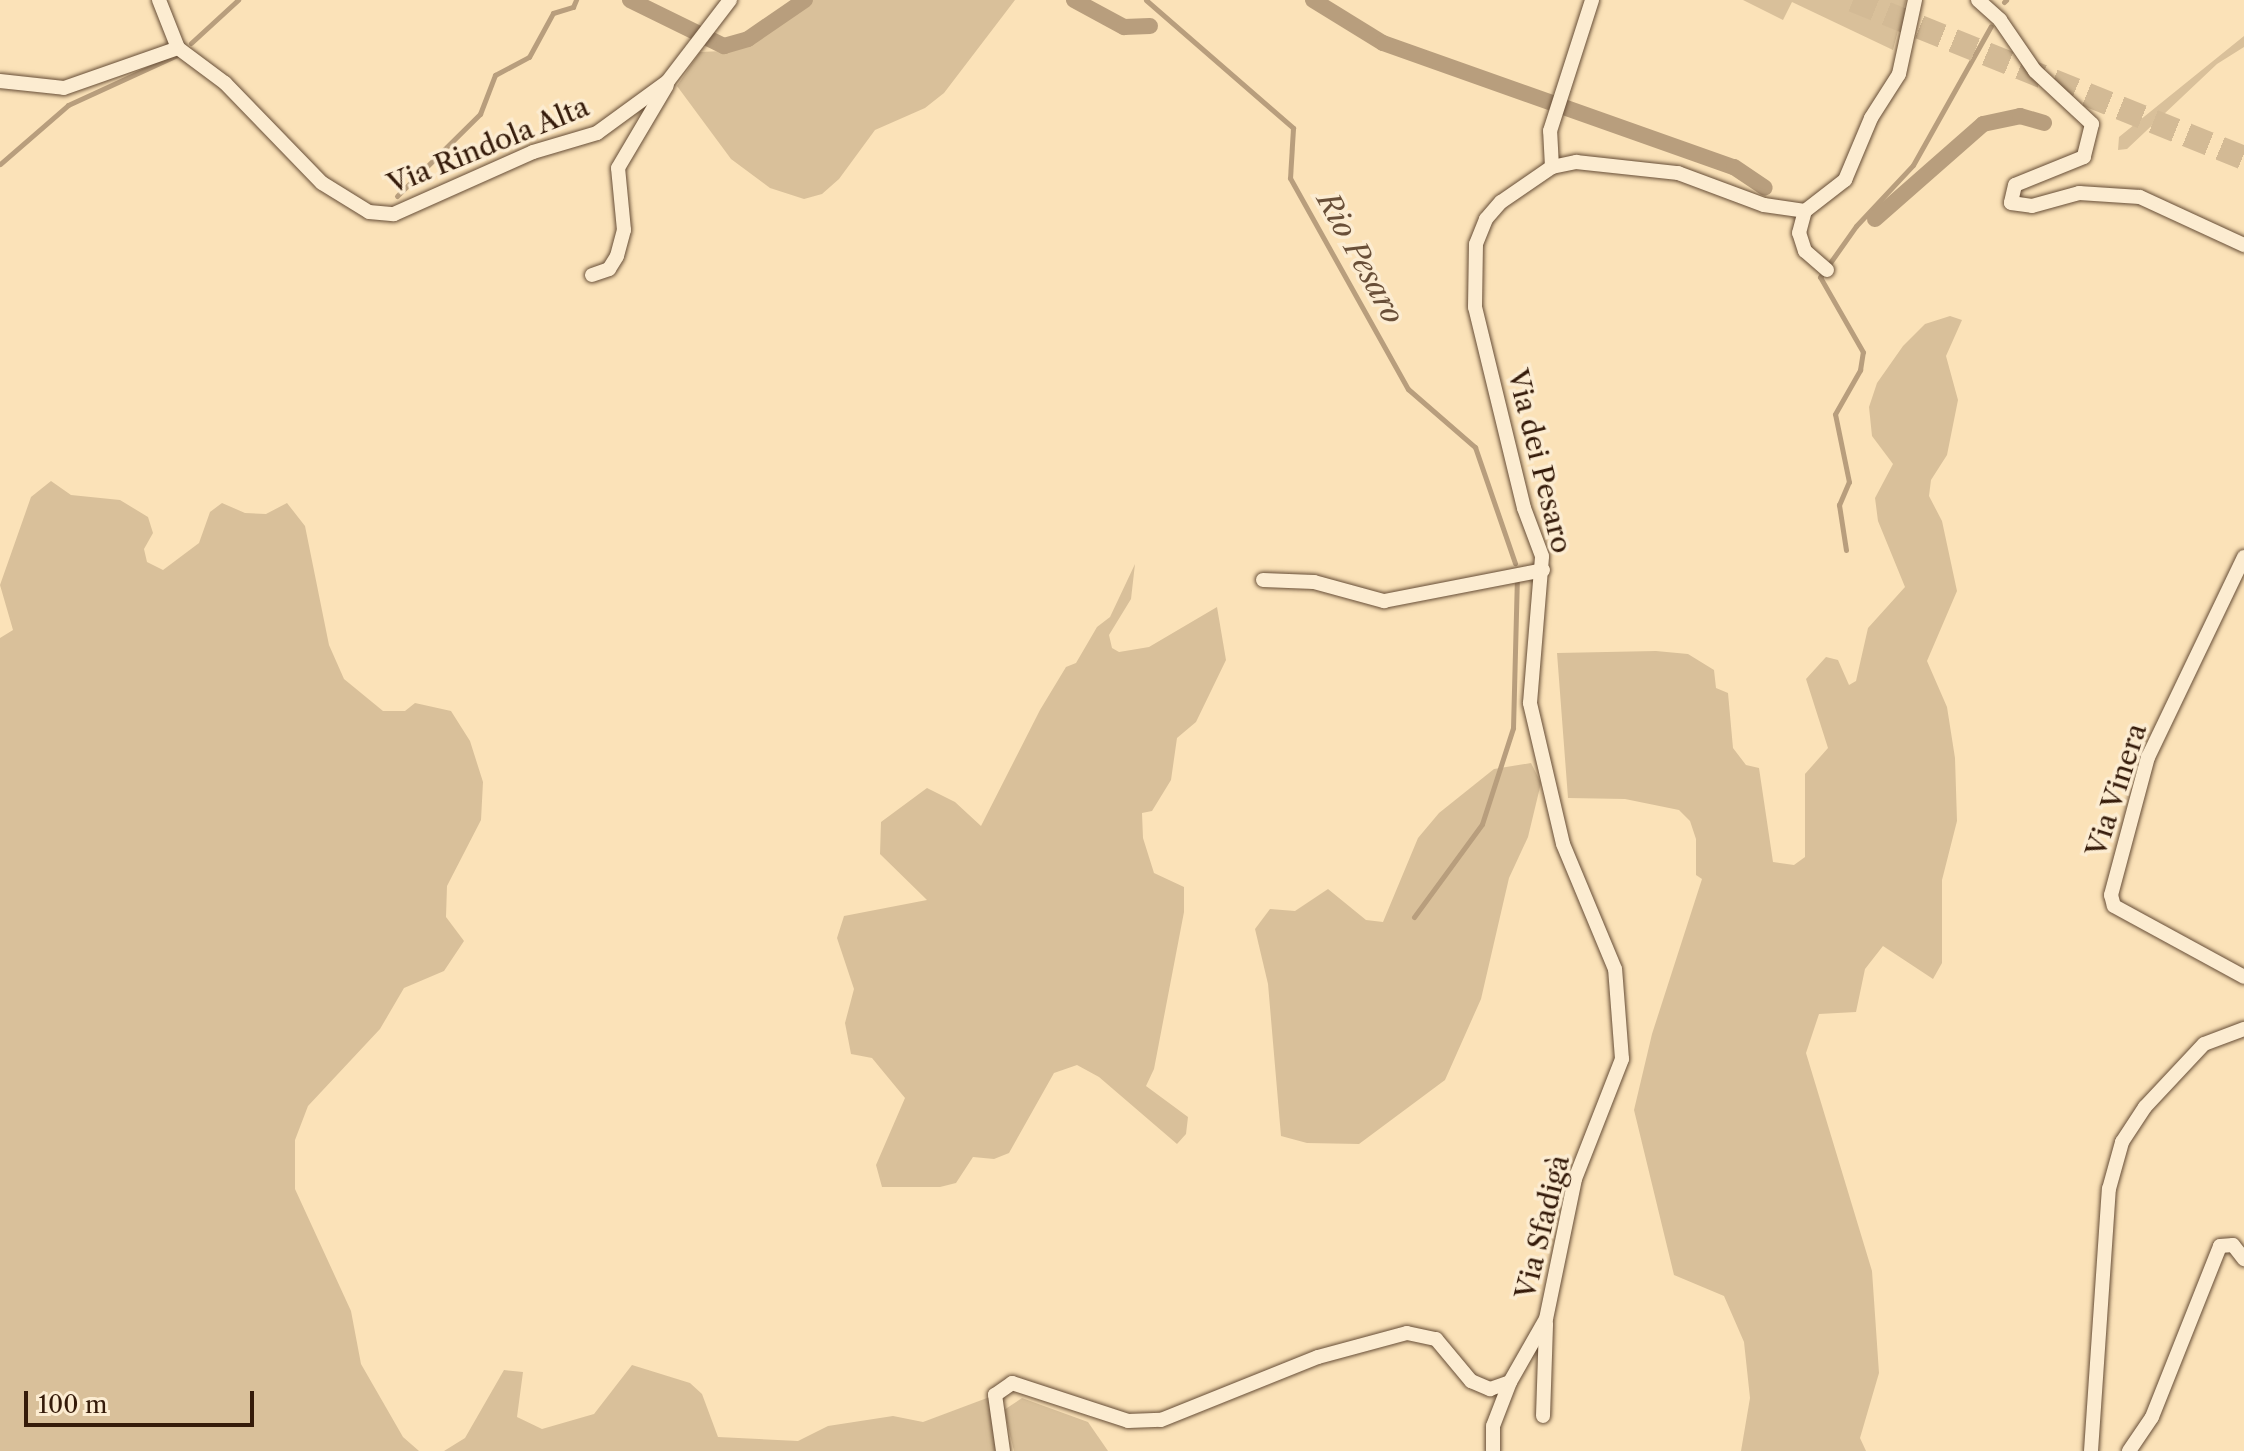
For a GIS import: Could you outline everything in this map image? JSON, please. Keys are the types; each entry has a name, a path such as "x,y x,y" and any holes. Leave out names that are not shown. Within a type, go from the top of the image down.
{"street":[{"path":"0,81 64,88 178,48 159,0"},
{"name":"Via Rindola Alta","path":"178,48 225,83 311,174 349,203 381,214 406,210 533,152 597,133 668,81 730,0"},
{"path":"1592,0 1553,119 1552,167 1594,162 1651,167 1702,180 1764,205 1805,211"},
{"path":"1823,269 1799,233 1805,211 1845,180 1871,118 1899,74 1915,0"},
{"path":"1978,0 2000,20 2035,71 2092,124 2084,157 2015,185 2011,203 2032,206 2079,193 2140,197 2244,245"},
{"path":"592,275 609,269 617,256 624,230 618,168 668,81"},
{"name":"Via dei Pesaro","path":"1263,580 1314,582 1384,601 1543,570 1472,282 1473,257 1486,219 1501,202 1552,167"},
{"name":"Via Vinera","path":"2244,557 2148,757 2111,895 2114,906 2244,977"},
{"name":"Via Sfadigà","path":"1493,1451 1493,1426 1510,1382 1546,1319 1575,1179 1622,1059 1615,969 1563,844 1530,703 1543,570"},
{"path":"2091,1451 2109,1189 2122,1142 2145,1107 2204,1044 2244,1029"},
{"path":"2129,1451 2152,1417 2220,1246 2233,1245 2244,1259"},
{"path":"1543,1416 1546,1319"},
{"path":"1003,1451 995,1395 1012,1383 1115,1418 1161,1420 1318,1357 1407,1333 1436,1339 1471,1381 1490,1389 1510,1382"}],"shaded area":[{"path":"812,0 1015,0 944,93 925,108 875,130 839,179 822,194 804,199 770,188 731,159 677,86 700,52 723,51 764,36"},
{"path":"1743,0 1906,0 1893,50 1792,2 1783,20"},
{"path":"2244,36 2244,47 2217,64 2127,149 2118,150 2119,137"},
{"path":"1950,316 1962,320 1946,356 1958,400 1947,455 1931,480 1929,496 1942,521 1957,591 1927,661 1947,707 1955,758 1957,821 1942,880 1942,963 1933,979 1883,946 1865,969 1856,1012 1819,1014 1806,1053 1872,1271 1879,1373 1860,1438 1866,1451 1741,1451 1750,1398 1744,1342 1724,1296 1674,1275 1634,1110 1652,1034 1702,879 1696,875 1696,839 1690,821 1679,810 1625,799 1568,798 1557,653 1656,651 1688,654 1714,670 1716,688 1728,693 1733,748 1746,765 1759,768 1773,862 1794,865 1805,857 1805,774 1828,748 1806,679 1826,657 1838,660 1849,685 1856,681 1868,628 1905,587 1878,521 1875,498 1893,464 1872,436 1869,407 1877,383 1903,346 1925,324"},
{"path":"51,481 71,495 120,500 148,517 153,533 144,549 147,562 163,570 199,543 210,512 222,503 245,513 266,514 287,503 305,526 329,645 344,679 383,711 405,711 415,703 451,711 470,741 483,782 481,820 447,886 446,917 464,941 444,971 404,988 380,1029 308,1106 295,1140 295,1189 351,1311 361,1364 403,1437 419,1451 0,1451 0,638 13,630 0,585 31,497"},
{"path":"1135,564 1131,599 1109,635 1112,648 1119,652 1149,647 1217,607 1226,660 1196,722 1177,738 1171,780 1152,811 1142,813 1143,838 1154,873 1184,887 1184,912 1154,1069 1146,1086 1188,1117 1186,1134 1177,1144 1099,1077 1077,1065 1054,1073 1009,1153 994,1159 973,1157 956,1183 940,1187 882,1187 876,1165 905,1098 872,1058 851,1054 845,1023 854,989 837,938 844,916 927,900 880,854 881,822 927,788 955,802 981,826 1040,710 1066,667 1076,663 1097,627 1110,617"},
{"path":"1531,763 1541,783 1528,837 1509,878 1481,999 1445,1080 1359,1144 1307,1143 1281,1136 1268,984 1255,929 1270,909 1295,911 1328,889 1366,920 1383,922 1418,838 1439,813 1494,769"},
{"path":"632,1365 690,1383 702,1394 718,1437 798,1441 828,1426 893,1416 923,1422 995,1395 1003,1451 444,1451 465,1438 504,1370 523,1372 517,1417 542,1429 594,1414"},
{"path":"1022,1398 1088,1422 1108,1451 1014,1451 1004,1410"}],"waterway":[{"path":"191,43 238,0"},
{"path":"397,196 480,114 495,75 529,57 553,13 573,7 576,0"},
{"path":"630,0 724,46 748,39 805,0"},
{"path":"1074,0 1124,27 1150,26"},
{"name":"Rio Pesaro","path":"1146,0 1293,128 1290,178 1408,389 1475,447 1515,563"},
{"path":"1313,0 1383,43 1734,167 1765,188"},
{"path":"1846,550 1839,505 1849,482 1835,414 1860,370 1863,352 1820,277 1856,226 1913,165 1991,26"},
{"path":"0,164 68,105 177,55"},
{"path":"1875,219 1983,124 2020,116 2044,123"},
{"name":"Rio Pesaro","path":"1414,917 1482,824 1513,728 1517,577"}],"tunnel":[{"path":"1853,0 2244,158"}]}
